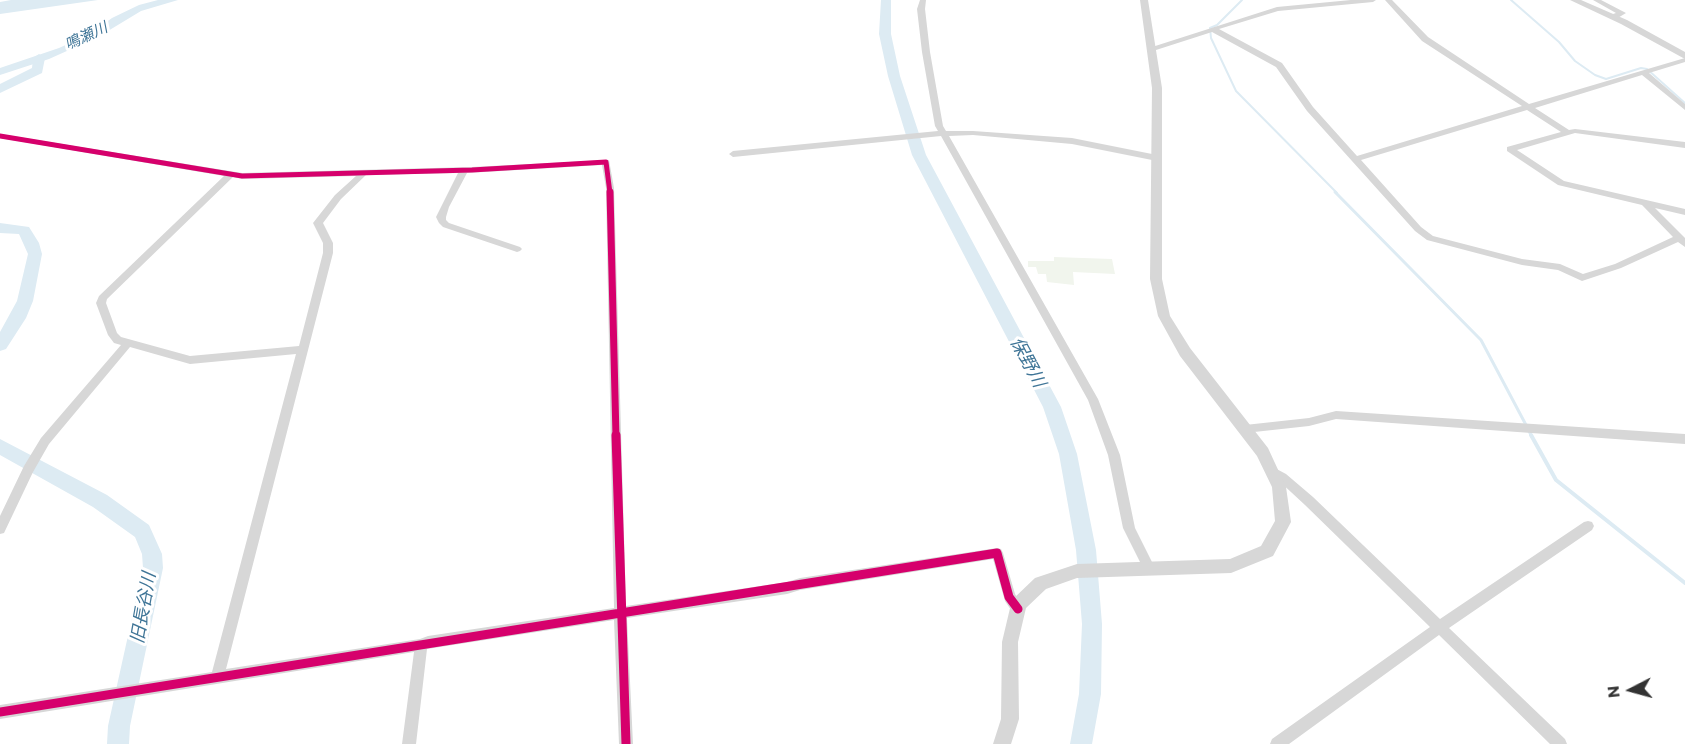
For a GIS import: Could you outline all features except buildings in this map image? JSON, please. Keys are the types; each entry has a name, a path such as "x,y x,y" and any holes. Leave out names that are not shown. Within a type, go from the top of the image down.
{"street":[{"path":"923,0 926,52 939,126 1093,399 1114,455 1129,528 1149,568"},
{"path":"1002,744 1010,719 1010,642 1019,604 1041,583 1077,571 1231,566 1267,551 1283,522 1279,487 1263,452 1185,352 1164,316 1156,279 1157,88 1153,48 1144,0"},
{"path":"1153,48 1277,9 1373,0"},
{"path":"1388,0 1425,39 1566,132"},
{"path":"1574,0 1612,17 1685,58"},
{"path":"1596,0 1622,12 1612,17"},
{"path":"1211,30 1280,65 1310,109 1418,229 1430,238 1522,262 1560,267 1582,278 1681,241 1646,204"},
{"path":"1355,159 1530,108 1685,58"},
{"path":"1645,72 1685,108"},
{"path":"1685,144 1585,132 1566,132 1510,149 1561,183 1685,212"},
{"path":"733,154 930,134 996,134 1064,141 1157,158"},
{"path":"0,136 230,175 363,174 606,162 610,188 620,613 626,744"},
{"path":"464,170 445,207 441,217 442,221 446,225 517,249"},
{"path":"218,675 329,247 318,223 338,197 363,174"},
{"path":"230,175 102,298 101,303 113,335 118,340 128,343 198,360 302,350"},
{"path":"0,529 28,469 45,441 128,343"},
{"path":"1245,429 1302,423 1336,415 1685,439"},
{"path":"1272,471 1300,493 1560,744"},
{"path":"1277,744 1440,627 1588,526"},
{"path":"0,712 218,675 997,553 1009,597 1018,609"},
{"path":"409,744 421,645"}],"shaded area":[{"path":"1054,257 1112,259 1115,274 1073,272 1074,285 1047,282 1046,274 1038,274 1036,267 1028,267 1028,261 1054,261"}],"water":[{"path":"98,0 0,14 0,2"},
{"name":"鳴瀬川","path":"158,0 178,0 141,11 98,37 49,59 0,75 0,68 59,48 90,34 112,18 139,5"}],"waterway":[{"name":"保野川","path":"886,0 885,34 894,76 919,155 1052,407 1068,454 1086,550 1092,624 1090,694 1081,744"},
{"path":"1242,0 1217,25 1210,28 1211,38 1236,91 1337,193"},
{"path":"1511,0 1559,42 1575,61 1595,75 1606,79 1641,68 1647,69 1685,103"},
{"name":"旧長谷川","path":"0,89 38,70 39,58"},
{"path":"1335,192 1481,340 1526,425"},
{"name":"旧長谷川","path":"0,228 24,230 32,243 35,254 25,301 18,318 0,345"},
{"path":"1529,431 1531,435"},
{"path":"1531,435 1556,480 1685,583"},
{"name":"旧長谷川","path":"0,446 100,501 142,531 152,554 153,568 119,726 118,744"}],"cycle path":[{"path":"0,136 242,176 472,170 606,162 610,188 620,613 626,744"},
{"path":"0,712 997,553 1009,597 1018,609"}]}
